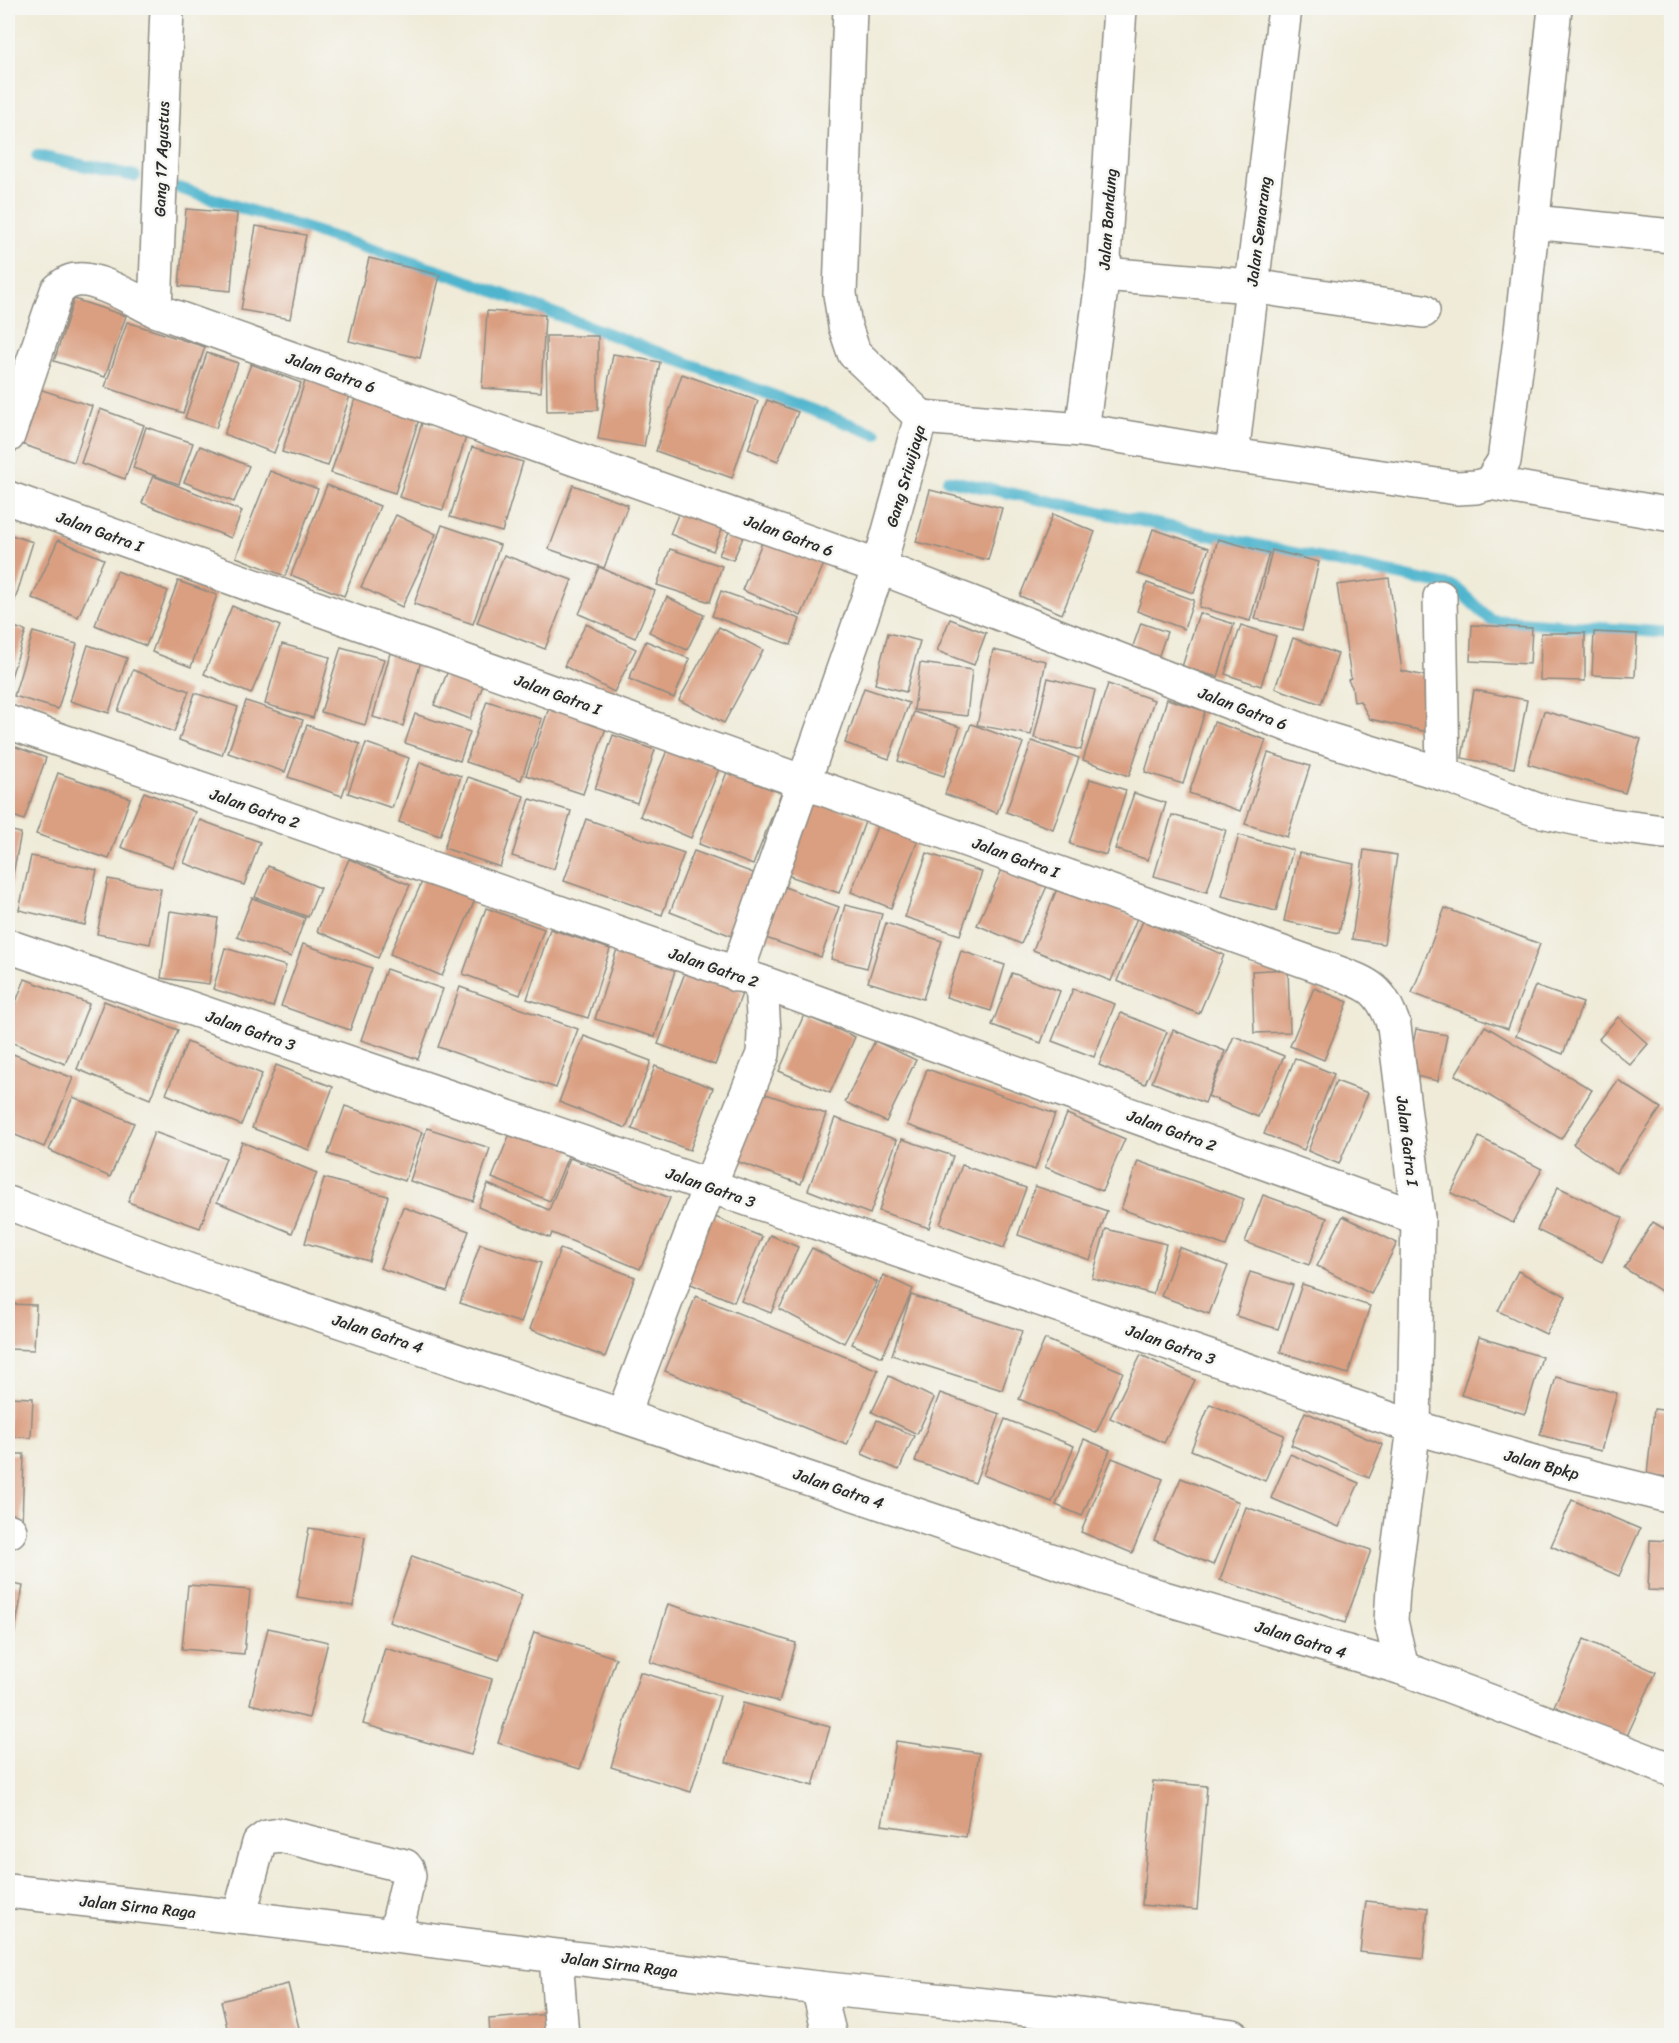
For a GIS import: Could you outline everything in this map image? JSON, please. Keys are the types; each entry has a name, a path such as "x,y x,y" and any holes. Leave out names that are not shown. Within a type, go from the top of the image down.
{"street":[{"name":"Gang 17 Agustus","path":"155,310 167,8"},
{"name":"Gang Sriwijaya","path":"749,979 804,781 879,567 921,417 854,353 845,326 840,294 850,8"},
{"name":"Jalan Bandung","path":"1082,430 1103,274 1120,8"},
{"name":"Jalan Semarang","path":"1233,455 1285,8"},
{"path":"1490,483 1504,460 1521,332 1555,8"},
{"path":"1533,222 1671,236"},
{"path":"1103,274 1251,286 1423,311"},
{"name":"Jalan Gatra 6","path":"8,436 57,291 64,283 78,279 95,282 155,310 879,567 1317,736 1443,774 1537,810 1602,824 1663,832 1671,831"},
{"path":"921,417 1082,430 1457,488 1476,487 1490,483 1671,515"},
{"name":"Jalan Gatra I","path":"8,498 1363,982 1376,992 1386,1004 1394,1026 1418,1218 1414,1427 1393,1588 1391,1621 1402,1668"},
{"path":"1440,597 1443,774"},
{"name":"Jalan Gatra 2","path":"8,722 749,979 1418,1218"},
{"name":"Jalan Gatra 3","path":"8,946 1414,1427"},
{"path":"623,1415 709,1187 763,1054 764,1033 749,979"},
{"name":"Jalan Gatra 4","path":"8,1203 190,1271 1164,1598 1402,1668 1671,1770"},
{"name":"Jalan Bpkp","path":"1414,1427 1551,1467 1671,1497"},
{"path":"239,1917 259,1843 267,1837 280,1834 405,1866 409,1876 395,1936"},
{"name":"Jalan Sirna Raga","path":"8,1891 818,1988 1077,2025 1233,2036"},
{"path":"556,1956 562,2036"},
{"path":"818,1988 830,2036"}],"building":[{"path":"186,209 237,213 231,291 179,286"},
{"path":"256,226 306,235 290,319 241,310"},
{"path":"369,258 440,275 420,358 349,341"},
{"path":"74,299 126,316 105,377 54,361"},
{"path":"487,311 545,315 541,392 482,388"},
{"path":"127,322 205,347 183,413 105,387"},
{"path":"546,336 598,336 598,410 547,411"},
{"path":"207,353 238,363 216,428 185,418"},
{"path":"613,354 660,362 644,447 598,439"},
{"path":"251,364 301,383 274,453 224,434"},
{"path":"682,374 758,401 732,478 656,451"},
{"path":"306,378 351,392 328,466 282,452"},
{"path":"39,389 92,406 74,462 21,444"},
{"path":"357,393 421,413 395,493 331,473"},
{"path":"767,400 798,412 778,461 748,449"},
{"path":"100,409 144,425 125,479 81,463"},
{"path":"422,423 466,437 443,510 399,497"},
{"path":"146,427 193,443 179,484 133,468"},
{"path":"200,446 249,466 234,502 184,482"},
{"path":"472,447 523,462 502,532 450,517"},
{"path":"270,471 318,489 285,576 236,557"},
{"path":"153,476 242,511 231,538 142,503"},
{"path":"327,485 380,506 344,596 291,575"},
{"path":"573,485 628,505 604,568 549,549"},
{"path":"930,490 1002,508 988,560 916,542"},
{"path":"682,505 725,522 713,551 670,534"},
{"path":"1053,514 1095,532 1062,614 1020,596"},
{"path":"396,515 436,534 402,607 361,587"},
{"path":"442,525 500,545 473,624 414,604"},
{"path":"732,525 746,531 733,560 719,555"},
{"path":"1153,529 1209,548 1194,593 1138,574"},
{"path":"8,534 33,542 10,616 8,615"},
{"path":"764,538 824,564 801,616 742,590"},
{"path":"1218,539 1269,553 1250,621 1199,607"},
{"path":"58,540 104,559 78,617 32,598"},
{"path":"670,549 722,566 710,602 657,585"},
{"path":"1272,550 1319,562 1302,630 1255,619"},
{"path":"504,555 572,580 545,649 477,623"},
{"path":"599,567 655,591 635,638 579,614"},
{"path":"117,571 168,591 146,646 95,625"},
{"path":"1389,578 1402,671 1440,679 1428,732 1370,719 1360,701 1354,702 1352,687 1348,680 1351,678 1337,585"},
{"path":"178,581 217,595 191,667 152,652"},
{"path":"1147,583 1194,600 1184,629 1137,611"},
{"path":"721,591 800,619 791,645 712,616"},
{"path":"667,597 704,615 687,650 649,632"},
{"path":"232,606 280,626 251,694 204,674"},
{"path":"1199,613 1234,624 1218,677 1182,667"},
{"path":"950,619 986,633 974,665 937,651"},
{"path":"1141,623 1167,632 1158,658 1132,649"},
{"path":"586,624 636,649 614,692 564,666"},
{"path":"8,625 26,631 8,686"},
{"path":"1241,625 1276,636 1261,686 1225,674"},
{"path":"1472,625 1532,628 1530,664 1470,661"},
{"path":"719,627 763,650 724,723 679,700"},
{"path":"33,632 77,644 58,709 14,696"},
{"path":"1594,632 1637,634 1635,677 1592,675"},
{"path":"888,633 920,641 906,692 875,684"},
{"path":"1541,633 1585,633 1585,681 1540,680"},
{"path":"1293,638 1338,654 1321,704 1275,688"},
{"path":"646,641 690,659 674,698 629,679"},
{"path":"282,644 330,657 313,718 265,704"},
{"path":"88,645 127,658 109,713 70,701"},
{"path":"341,647 384,659 365,725 321,712"},
{"path":"993,650 1046,661 1031,735 977,725"},
{"path":"390,653 421,661 403,726 373,717"},
{"path":"452,661 487,675 470,719 434,705"},
{"path":"920,663 972,670 967,716 914,710"},
{"path":"133,670 189,691 174,732 118,711"},
{"path":"1048,678 1095,690 1081,750 1034,738"},
{"path":"1108,684 1154,700 1129,776 1083,760"},
{"path":"864,688 909,703 889,759 845,743"},
{"path":"1474,690 1527,700 1514,768 1462,758"},
{"path":"195,693 238,707 222,755 179,740"},
{"path":"1167,699 1205,711 1183,784 1145,772"},
{"path":"246,701 303,720 285,772 228,753"},
{"path":"487,701 542,719 521,780 466,762"},
{"path":"550,705 607,725 583,794 526,775"},
{"path":"1544,711 1641,739 1625,793 1528,764"},
{"path":"914,712 960,727 944,776 898,761"},
{"path":"415,714 470,732 460,761 405,743"},
{"path":"1214,722 1266,740 1240,811 1189,793"},
{"path":"971,724 1023,743 997,813 945,794"},
{"path":"307,725 360,744 342,796 288,777"},
{"path":"613,735 655,750 637,803 595,789"},
{"path":"1032,741 1079,758 1053,829 1006,812"},
{"path":"366,743 409,758 392,808 348,793"},
{"path":"8,744 46,758 24,820 8,814"},
{"path":"668,748 719,769 691,838 640,816"},
{"path":"1268,753 1310,766 1287,837 1245,824"},
{"path":"420,762 461,776 440,836 399,822"},
{"path":"727,772 781,793 753,865 699,844"},
{"path":"58,773 130,798 109,859 36,834"},
{"path":"468,777 524,796 500,867 444,848"},
{"path":"1090,779 1126,790 1106,855 1070,844"},
{"path":"144,792 195,812 173,867 121,847"},
{"path":"1134,793 1166,803 1148,860 1115,849"},
{"path":"805,797 866,819 839,893 778,872"},
{"path":"530,799 571,811 554,869 512,856"},
{"path":"1172,815 1226,830 1207,892 1154,876"},
{"path":"586,819 684,853 662,915 564,881"},
{"path":"880,819 920,835 891,908 851,892"},
{"path":"200,820 260,842 244,885 184,863"},
{"path":"8,830 21,833 9,895 8,895"},
{"path":"1239,835 1293,850 1276,911 1222,896"},
{"path":"1364,850 1397,855 1384,944 1352,939"},
{"path":"694,851 756,874 732,936 670,912"},
{"path":"927,853 982,872 960,935 905,917"},
{"path":"1299,853 1354,864 1339,933 1284,921"},
{"path":"31,856 97,870 85,925 19,910"},
{"path":"349,859 410,885 378,958 317,931"},
{"path":"1004,865 1048,884 1021,944 977,925"},
{"path":"268,866 320,888 308,917 255,897"},
{"path":"426,873 477,895 442,976 390,954"},
{"path":"108,879 161,889 150,944 97,934"},
{"path":"779,885 839,907 821,957 760,936"},
{"path":"1058,886 1137,918 1111,981 1033,950"},
{"path":"252,898 305,918 291,957 237,937"},
{"path":"845,905 882,914 867,968 831,959"},
{"path":"486,908 544,929 520,995 463,974"},
{"path":"1445,908 1540,944 1508,1029 1412,993"},
{"path":"170,911 218,918 209,984 161,978"},
{"path":"1143,921 1224,955 1199,1014 1117,981"},
{"path":"886,923 942,941 923,999 868,982"},
{"path":"550,929 610,949 588,1018 527,999"},
{"path":"303,944 372,968 350,1030 281,1006"},
{"path":"225,948 286,966 273,1007 213,989"},
{"path":"617,949 676,967 655,1037 595,1019"},
{"path":"961,951 1005,965 991,1011 946,997"},
{"path":"386,969 443,989 418,1059 361,1040"},
{"path":"1288,969 1290,1032 1254,1033 1252,971"},
{"path":"686,970 743,991 715,1065 658,1044"},
{"path":"1012,973 1060,991 1041,1043 992,1025"},
{"path":"25,979 89,1004 65,1064 8,1041 8,1022"},
{"path":"1535,986 1583,1003 1563,1054 1516,1036"},
{"path":"460,987 578,1029 556,1088 438,1047"},
{"path":"1314,988 1348,1002 1324,1060 1290,1046"},
{"path":"1073,989 1115,1004 1094,1057 1052,1041"},
{"path":"104,1001 178,1030 150,1099 77,1069"},
{"path":"1121,1013 1167,1032 1145,1084 1099,1065"},
{"path":"804,1015 855,1037 830,1093 779,1071"},
{"path":"1618,1017 1648,1044 1630,1065 1599,1039"},
{"path":"1485,1026 1592,1090 1561,1139 1455,1075"},
{"path":"1416,1029 1447,1035 1438,1081 1407,1074"},
{"path":"1173,1030 1225,1051 1205,1103 1152,1082"},
{"path":"584,1036 651,1061 626,1128 559,1102"},
{"path":"1234,1036 1284,1056 1258,1117 1208,1096"},
{"path":"875,1041 916,1060 886,1122 845,1102"},
{"path":"187,1042 262,1074 241,1125 166,1094"},
{"path":"8,1052 73,1078 44,1147 8,1132"},
{"path":"1295,1058 1334,1074 1304,1150 1264,1134"},
{"path":"276,1065 333,1087 309,1150 252,1128"},
{"path":"655,1066 713,1088 690,1150 632,1129"},
{"path":"927,1069 1055,1114 1035,1170 907,1125"},
{"path":"1618,1080 1661,1108 1616,1173 1573,1144"},
{"path":"1336,1081 1368,1093 1339,1164 1308,1151"},
{"path":"760,1092 826,1114 801,1184 736,1161"},
{"path":"73,1097 134,1123 110,1177 49,1150"},
{"path":"345,1106 422,1132 405,1181 328,1154"},
{"path":"1067,1114 1125,1139 1102,1191 1045,1167"},
{"path":"835,1118 897,1140 870,1214 808,1190"},
{"path":"515,1121 573,1144 550,1201 492,1178"},
{"path":"427,1128 490,1148 473,1201 410,1181"},
{"path":"154,1132 226,1158 200,1228 128,1202"},
{"path":"1479,1137 1542,1169 1513,1223 1451,1193"},
{"path":"902,1139 953,1156 929,1228 879,1211"},
{"path":"242,1142 317,1173 292,1233 217,1202"},
{"path":"570,1158 670,1198 640,1269 552,1233 550,1238 478,1207 488,1184 549,1210"},
{"path":"1138,1161 1244,1199 1226,1246 1121,1209"},
{"path":"962,1165 1026,1188 1004,1248 940,1224"},
{"path":"324,1178 388,1196 369,1261 305,1243"},
{"path":"1035,1186 1107,1211 1090,1260 1018,1235"},
{"path":"1558,1187 1623,1218 1602,1262 1537,1230"},
{"path":"1263,1195 1327,1218 1309,1265 1245,1242"},
{"path":"403,1207 469,1231 447,1291 380,1268"},
{"path":"708,1214 762,1237 734,1302 679,1279"},
{"path":"1343,1216 1397,1243 1371,1294 1317,1266"},
{"path":"1653,1222 1671,1233 1671,1291 1669,1296 1624,1268"},
{"path":"1106,1229 1166,1244 1153,1294 1092,1278"},
{"path":"770,1235 798,1247 771,1313 741,1301"},
{"path":"480,1244 541,1263 521,1323 460,1303"},
{"path":"1179,1247 1228,1266 1209,1314 1161,1296"},
{"path":"812,1248 877,1282 844,1343 779,1309"},
{"path":"560,1249 635,1277 605,1357 530,1329"},
{"path":"1518,1271 1566,1296 1546,1334 1498,1311"},
{"path":"1250,1272 1293,1285 1278,1329 1236,1316"},
{"path":"883,1275 913,1289 882,1357 852,1344"},
{"path":"1302,1284 1370,1306 1348,1374 1280,1352"},
{"path":"911,1295 1022,1331 1002,1390 892,1355"},
{"path":"696,1296 878,1370 847,1445 665,1371"},
{"path":"8,1304 36,1305 34,1350 8,1349"},
{"path":"1479,1337 1542,1357 1525,1414 1461,1395"},
{"path":"1045,1339 1123,1372 1096,1433 1019,1399"},
{"path":"1141,1355 1195,1380 1164,1443 1110,1418"},
{"path":"889,1376 934,1398 917,1434 872,1412"},
{"path":"1556,1377 1617,1393 1601,1451 1540,1435"},
{"path":"940,1393 1000,1414 975,1483 915,1461"},
{"path":"8,1397 33,1398 31,1438 8,1436"},
{"path":"1210,1404 1284,1435 1265,1481 1191,1450"},
{"path":"1654,1409 1671,1411 1671,1477 1647,1475"},
{"path":"1305,1412 1383,1445 1369,1478 1291,1445"},
{"path":"1005,1419 1074,1446 1052,1502 983,1475"},
{"path":"877,1420 914,1436 899,1470 862,1454"},
{"path":"1084,1439 1110,1450 1082,1516 1056,1505"},
{"path":"8,1454 24,1454 22,1526 8,1526"},
{"path":"1290,1454 1359,1483 1339,1527 1271,1498"},
{"path":"1112,1458 1163,1479 1132,1553 1081,1532"},
{"path":"1181,1478 1239,1502 1213,1565 1154,1540"},
{"path":"1572,1500 1640,1529 1619,1576 1551,1546"},
{"path":"1246,1507 1371,1550 1345,1623 1220,1580"},
{"path":"309,1528 365,1537 353,1606 297,1597"},
{"path":"1650,1540 1671,1541 1671,1591 1648,1590"},
{"path":"412,1556 522,1595 499,1660 389,1622"},
{"path":"8,1583 23,1586 9,1664 8,1664"},
{"path":"188,1585 250,1590 244,1654 182,1649"},
{"path":"668,1604 796,1643 779,1702 650,1662"},
{"path":"268,1628 328,1642 309,1718 250,1704"},
{"path":"534,1632 616,1658 580,1769 498,1743"},
{"path":"1584,1639 1656,1672 1626,1738 1554,1706"},
{"path":"385,1648 492,1679 471,1755 363,1724"},
{"path":"640,1672 720,1696 691,1792 611,1767"},
{"path":"743,1703 830,1727 813,1786 726,1762"},
{"path":"896,1741 979,1753 966,1837 882,1825"},
{"path":"1153,1781 1207,1786 1197,1910 1142,1905"},
{"path":"1366,1901 1428,1908 1423,1959 1360,1952"},
{"path":"288,1984 301,2036 229,2036 221,2001"},
{"path":"550,2014 551,2036 490,2036 489,2019"},
{"path":"858,2031 965,2033 965,2036 858,2036"}],"waterway":[{"path":"37,156 135,176"},
{"path":"179,188 454,276 876,434"},
{"path":"948,480 1455,587 1491,620 1672,633"}]}
